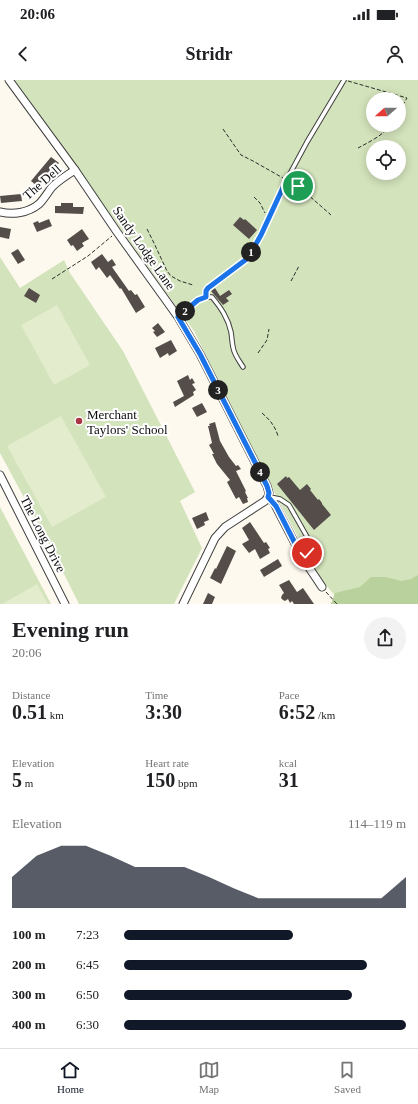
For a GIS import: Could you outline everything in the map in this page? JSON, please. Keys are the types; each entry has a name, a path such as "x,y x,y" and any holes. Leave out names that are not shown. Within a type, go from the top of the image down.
{"street":[{"name":"Sandy Lodge Lane","path":"9,80 75,170 178,317 200,354 267,486 269,493 268,497 276,506 302,557 322,588"},
{"name":"The Dell","path":"0,212 13,213 27,211 33,208 39,204 53,186 75,170"},
{"name":"The Long Drive","path":"0,475 64,604"},
{"path":"183,604 212,543 220,532 231,523 266,501 268,497"}],"lane":[{"path":"206,297 206,291 208,288 248,258 307,142 344,80"},
{"path":"178,317 198,300 206,297 212,297 222,308 229,321 233,349 243,367"},
{"path":"268,497 280,498 289,505 310,542 311,547 302,557"}],"path":[{"path":"344,80 386,92"},
{"path":"222,129 241,155 286,181 298,186 331,215"},
{"path":"358,148 384,132"},
{"path":"254,197 264,209 267,221"},
{"path":"147,229 171,276 180,281 193,285"},
{"path":"52,279 88,256 117,232"},
{"path":"291,281 299,266"},
{"path":"258,353 267,340 270,329"},
{"path":"262,413 271,421 278,436"},
{"path":"322,588 337,604"}],"green space":[{"path":"14,80 418,80 418,604 342,604 319,577 252,450 194,331"},
{"name":"Merchant Taylors' School","path":"0,257 20,288 64,260 70,273 123,351 195,492 180,501 202,548 174,604 79,604 47,540 0,453"},
{"path":"57,305 90,365 54,385 21,325"},
{"path":"61,416 106,497 52,527 7,446"},
{"path":"0,507 51,604 0,604"},
{"path":"418,575 418,604 331,604 335,593 360,587 371,577 386,577 401,581 411,579"},
{"path":"37,584 48,604 2,604"}],"building":[{"path":"51,157 59,163 52,170 51,169 43,179 44,180 37,186 31,181"},
{"path":"21,194 22,201 1,203 0,196"},
{"path":"61,203 73,203 73,207 84,207 83,214 55,213 55,206 61,206"},
{"path":"240,217 244,220 245,219 257,230 249,239 233,225"},
{"path":"49,219 52,226 37,232 33,223 38,221 39,223"},
{"path":"0,227 11,229 9,239 0,237"},
{"path":"82,229 89,239 82,243 84,246 77,251 67,240"},
{"path":"18,249 25,260 18,264 11,253"},
{"path":"102,254 108,262 112,259 116,265 112,267 129,291 131,290 135,295 137,294 145,307 136,313 121,288 120,289 110,275 107,278 99,267 96,270 91,262"},
{"path":"29,288 40,295 36,303 24,296"},
{"path":"215,288 220,296 229,290 232,294 226,298 229,301 223,305 211,291"},
{"path":"158,323 165,332 157,337 152,328"},
{"path":"171,340 177,351 169,356 168,353 160,358 155,348"},
{"path":"188,375 190,380 192,378 195,383 192,384 196,390 193,392 194,395 175,407 173,402 184,396 177,381"},
{"path":"202,403 207,412 197,417 192,408"},
{"path":"215,422 220,441 229,457 236,466 238,465 241,469 236,471 248,498 248,502 243,504 239,497 236,499 227,482 230,480 217,464 212,454 214,454 209,445 212,443 208,426 210,426 209,424"},
{"path":"286,476 287,478 289,477 300,490 307,484 311,489 310,490 331,515 314,530 277,484"},
{"path":"206,512 209,520 204,522 205,525 197,529 192,518"},
{"path":"250,522 264,543 266,542 270,548 268,549 270,553 260,559 255,549 249,553 242,544 249,540 242,528"},
{"path":"227,546 236,551 221,584 210,578"},
{"path":"278,559 282,566 264,577 260,570"},
{"path":"289,580 297,592 303,588 314,604 294,604 292,601 290,603 288,599 285,601 283,600 281,598 284,593 279,585"},
{"path":"208,593 215,597 212,604 203,604"}],"place":[{"name":"Merchant Taylors' School","path":"79,421"}],"route":[{"path":"298,186 286,181 261,235 248,258 208,288 206,291 206,297 198,300 178,317 200,354 267,486 269,493 268,497 276,506 302,557 307,553"}]}
